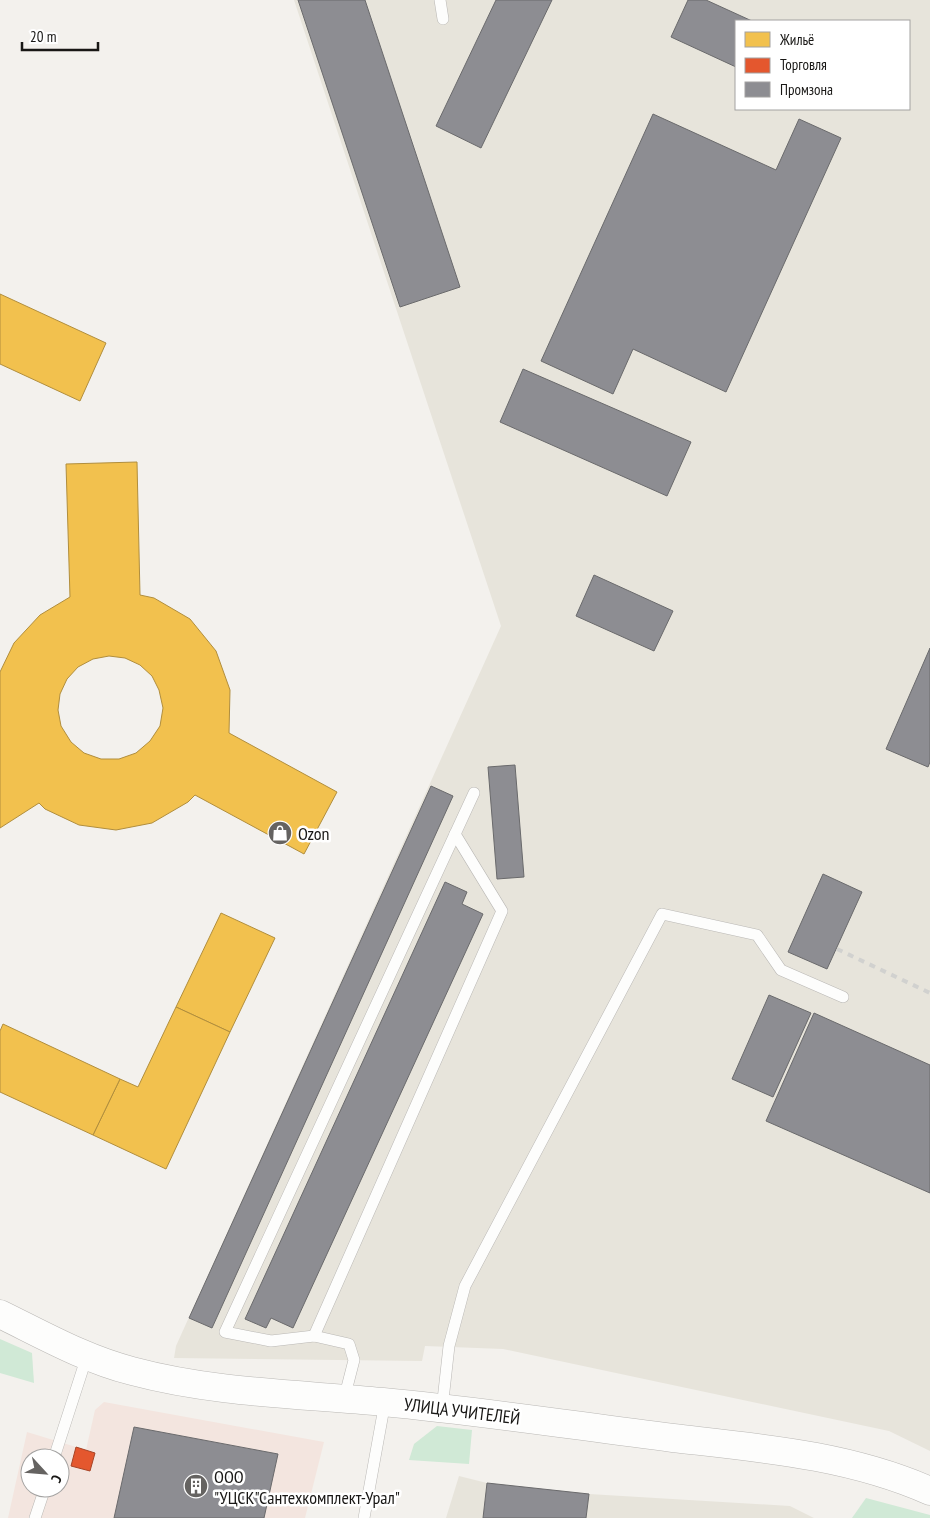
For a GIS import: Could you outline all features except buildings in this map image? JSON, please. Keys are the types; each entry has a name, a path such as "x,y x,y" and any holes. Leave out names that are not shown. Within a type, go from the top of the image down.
{"main road":[{"name":"УЛИЦА УЧИТЕЛЕЙ","path":"0,1314 87,1356 130,1370 192,1385 385,1402 829,1458 898,1476 930,1491"}],"lane":[{"path":"440,0 444,19"},
{"path":"344,1398 354,1360 349,1344 314,1336 271,1341 225,1332 474,793"},
{"path":"314,1336 502,910 455,834"},
{"path":"442,1409 449,1346 466,1286 662,914 757,935 781,970 843,998"},
{"path":"57,1448 87,1356"},
{"path":"364,1518 385,1402"},
{"path":"36,1518 42,1498"}],"shaded area":[{"path":"294,0 930,0 930,1451 889,1431 503,1349 425,1346 422,1361 174,1358 176,1346 501,626"},
{"path":"104,1402 324,1442 305,1518 8,1518 20,1464 20,1498 70,1498 70,1448 23,1448 27,1432 86,1450 95,1410"},
{"path":"459,1476 487,1483 589,1494 790,1506 814,1518 446,1518"}],"green space":[{"path":"0,1339 32,1353 34,1383 0,1373"},
{"path":"437,1426 472,1430 469,1464 409,1460 414,1444"},
{"path":"866,1498 930,1515 930,1518 852,1518"}],"railway":[{"path":"837,949 930,993"}],"place":[{"name":"Ozon","path":"280,833"},
{"name":"ООО \"УЦСК\"Сантехкомплект-Урал\"","path":"196,1486"}]}
